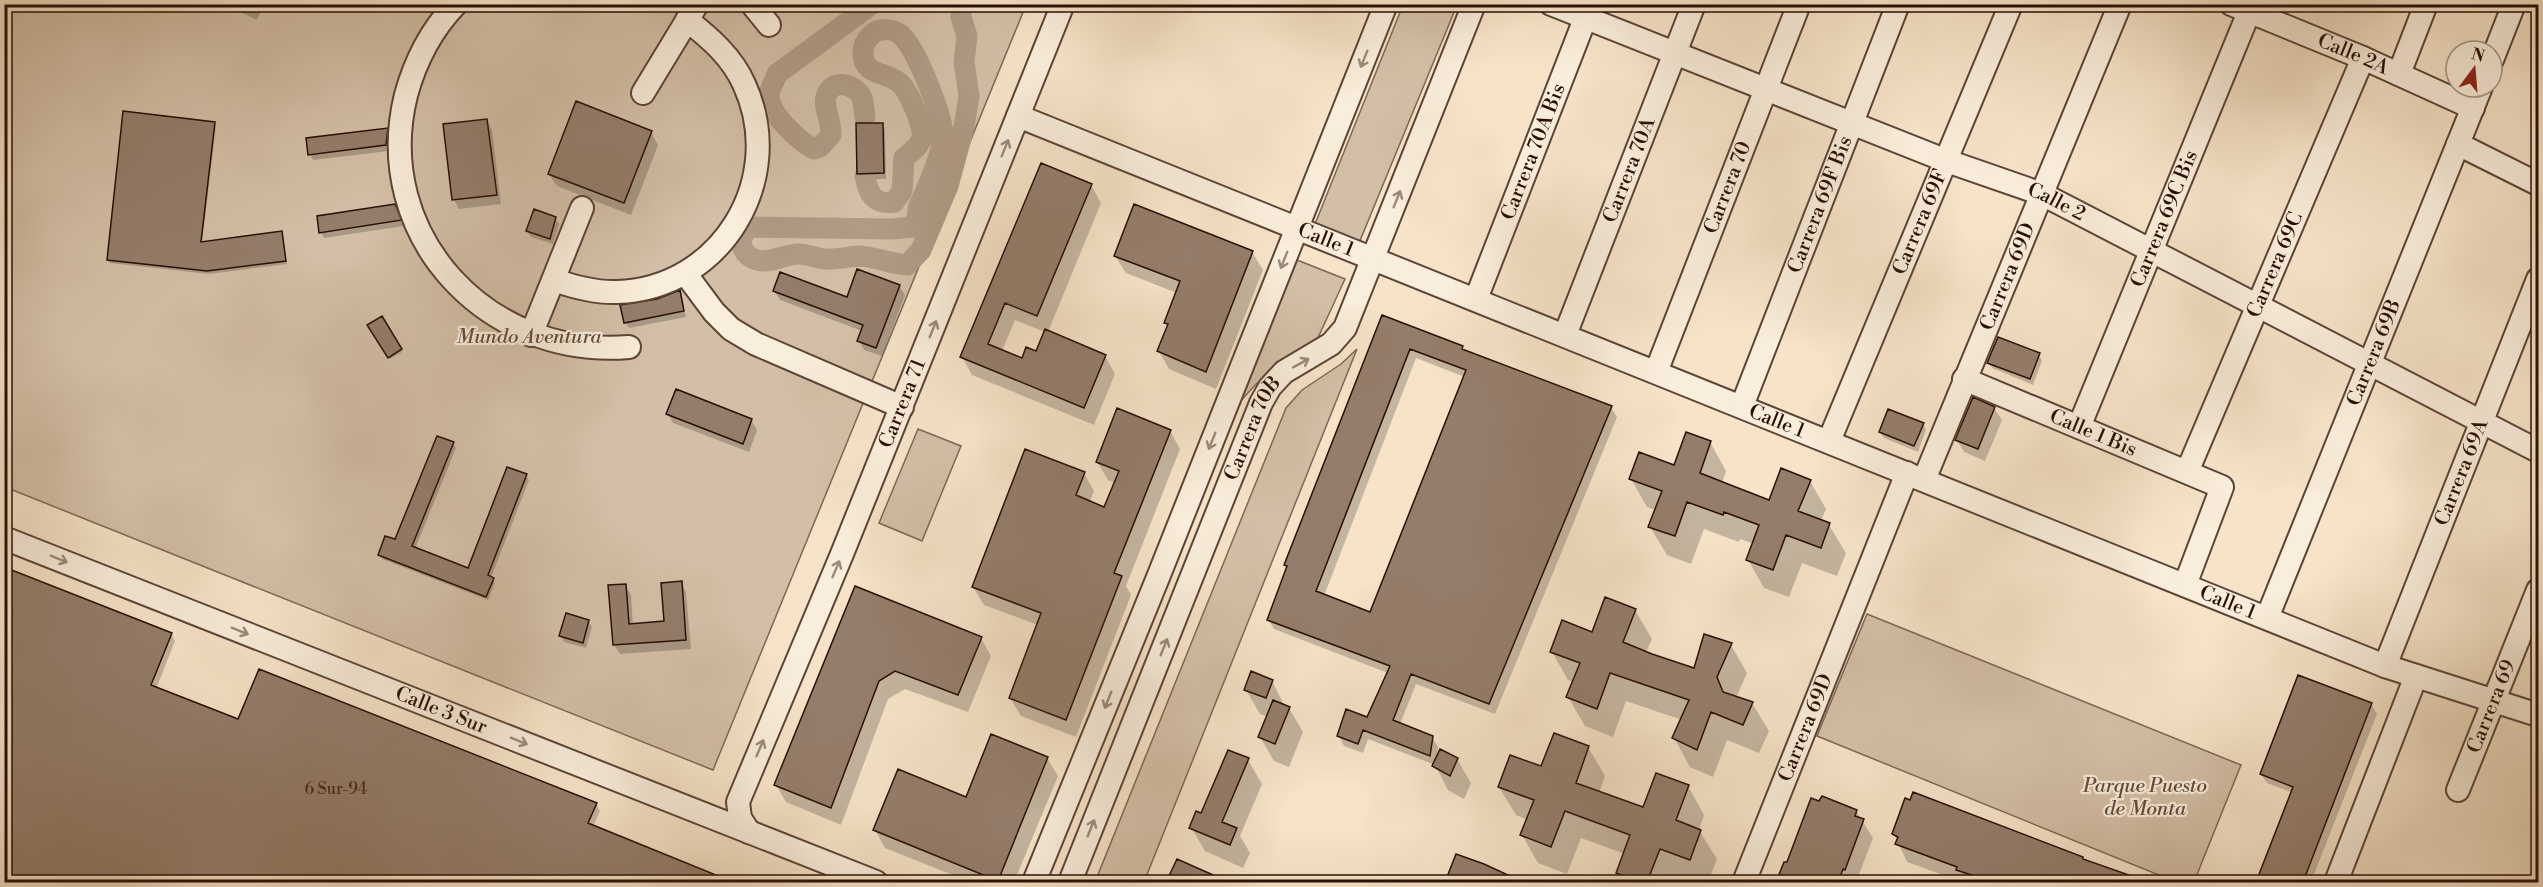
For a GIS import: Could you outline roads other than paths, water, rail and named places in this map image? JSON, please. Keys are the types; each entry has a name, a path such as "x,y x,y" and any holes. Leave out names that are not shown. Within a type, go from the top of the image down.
{"street":[{"path":"456,4 421,55 410,81 403,110 400,138 401,167 407,198 422,236 449,277 462,291 492,315 531,335 570,345 592,348 629,347"},
{"path":"752,4 769,25"},
{"name":"Carrera 71","path":"738,802 902,407 1063,4"},
{"name":"Carrera 70B","path":"1034,882 1386,4"},
{"name":"Carrera 70B","path":"1070,882 1260,404 1270,387 1284,372 1331,344 1345,328 1474,4"},
{"name":"Calle 2","path":"1551,4 1588,11 1675,52 1766,89 1947,161 2042,194 2538,451"},
{"name":"Carrera 70A","path":"1565,335 1694,4"},
{"name":"Carrera 70","path":"1656,372 1799,4"},
{"name":"Carrera 69F Bis","path":"1742,406 1898,4"},
{"name":"Carrera 69F","path":"1829,441 2011,4"},
{"name":"Carrera 69D","path":"1744,882 1915,476 1964,379 2120,4"},
{"path":"2399,74 2426,4"},
{"path":"2500,39 2514,4"},
{"name":"Calle 2A","path":"2240,8 2399,74 2444,87"},
{"name":"Carrera 69C Bis","path":"2079,427 2151,251 2240,8"},
{"name":"Carrera 70A Bis","path":"1476,299 1588,11"},
{"path":"554,280 575,287 616,292 657,285 685,273 714,251 731,231 745,209 758,159 758,133 753,107 744,83 730,61 692,12 643,93"},
{"name":"Carrera 69C","path":"2187,472 2363,58"},
{"name":"Carrera 69B","path":"2267,618 2476,99"},
{"name":"Calle 1","path":"1018,116 2385,666 2538,715"},
{"path":"2458,144 2538,184"},
{"path":"531,335 582,208"},
{"path":"685,273 714,312 732,329 756,344 902,407"},
{"name":"Carrera 69A","path":"2385,666 2538,279"},
{"name":"Calle 1 Bis","path":"1964,379 2222,487 2185,585"},
{"name":"Calle 3 Sur","path":"4,538 876,882"},
{"name":"Carrera 69","path":"2458,790 2538,590"},
{"path":"2336,882 2416,676"},
{"path":"704,814 725,810 738,802 740,818 749,832"}],"waterway":[{"path":"865,117 863,100 855,89 844,85 833,87 825,101 831,135 820,147 814,149 793,134 780,119 774,111 769,96 777,74 872,4"},
{"path":"865,176 873,197 881,202 894,202 902,191 904,158 917,147 922,138 919,119 904,88 896,80 871,70 864,60 864,47 869,37 875,32 892,30 903,37 915,56 935,102 942,129 943,139 939,155 918,208 918,217 912,227 892,229 752,227 743,235 743,249 751,257 762,261 798,254 829,259 864,256 907,265 921,250 948,186 964,127 969,96 964,62 967,36 961,17 961,4"}],"park label":[{"name":"Mundo Aventura","path":"529,337"},
{"name":"Parque Puesto de Monta","path":"2145,798"}]}
